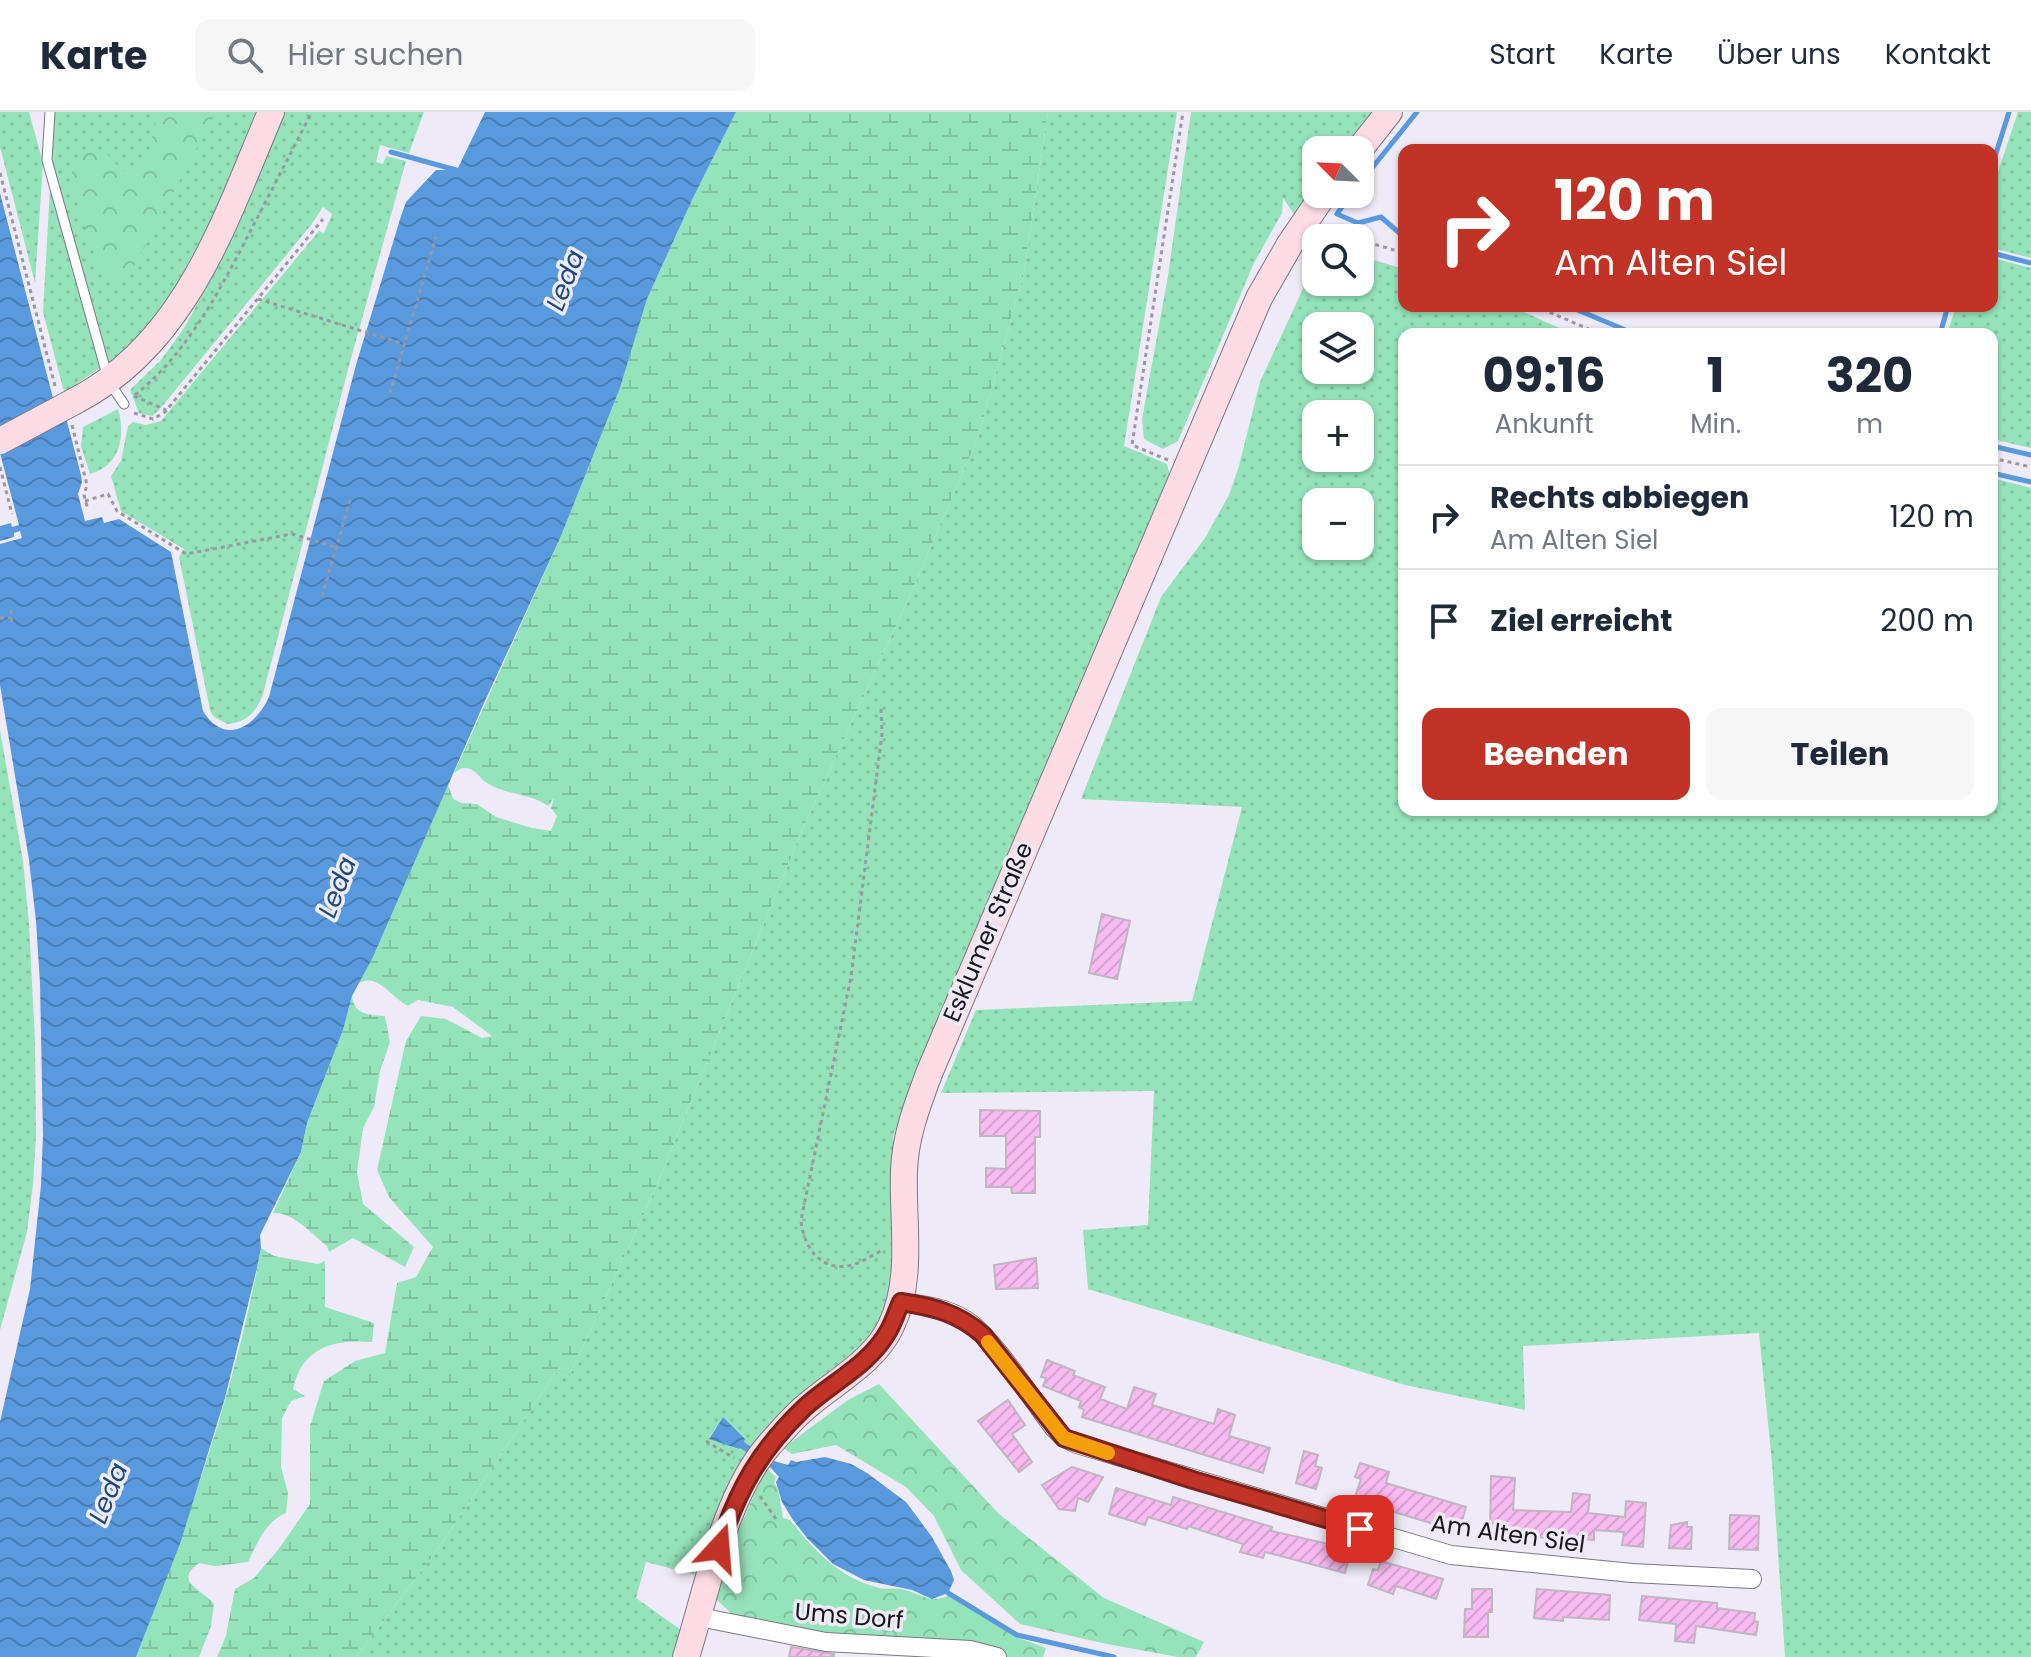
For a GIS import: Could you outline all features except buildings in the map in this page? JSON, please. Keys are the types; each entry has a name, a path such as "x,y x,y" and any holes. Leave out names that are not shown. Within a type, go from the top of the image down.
{"street":[{"path":"0,441 109,382 148,346 189,291 223,227 271,112"},
{"path":"1370,136 1389,112"},
{"name":"Esklumer Straße","path":"686,1657 726,1525 752,1457 805,1407 863,1361 890,1329 901,1302 905,1269 904,1168 907,1140 919,1101 1259,298 1314,208"},
{"name":"Am Alten Siel","path":"901,1302 949,1312 968,1321 983,1335 1054,1428 1064,1438 1077,1444 1451,1555 1632,1573 1752,1579"},
{"name":"Ums Dorf","path":"699,1617 826,1642 946,1647 997,1657"}],"lane":[{"path":"50,112 47,160 109,382 124,404"}],"path":[{"path":"1183,112 1132,445 1188,468"},
{"path":"0,173 67,403 87,485 84,495 88,510"},
{"path":"143,416 153,419 166,410 323,219"},
{"path":"390,393 436,237"},
{"path":"1374,244 1398,251"},
{"path":"258,299 404,344"},
{"path":"1549,312 1586,328"},
{"path":"134,396 166,410"},
{"path":"1998,459 2031,467"},
{"path":"0,467 12,514"},
{"path":"85,501 108,494 117,511 186,554 292,534 336,547"},
{"path":"322,596 351,497"},
{"path":"11,610 12,625"},
{"path":"0,618 11,618"},
{"path":"881,709 882,734 851,977 801,1220 802,1233 814,1256 825,1263 840,1266 854,1264 904,1239"},
{"path":"706,1441 752,1457"},
{"path":"763,1503 776,1519"}],"green space":[{"path":"0,112 29,112 43,163 35,283 0,147"},
{"path":"52,112 256,112 211,221 156,322 110,368 50,156"},
{"path":"158,112 216,112 131,272 121,278 108,277 98,264 76,200 73,169 82,155 97,150 108,155 123,170 137,172 147,158"},
{"path":"284,112 424,112 409,153 380,145 376,162 383,164 386,156 406,161 263,694 250,715 227,724 213,716 210,710 179,557 184,549 121,511 111,476 121,461 128,426 133,422 146,425 161,421 319,231 324,233 332,214 323,207 159,410 152,416 139,413 130,390 161,360 184,328 211,279"},
{"path":"736,112 1048,112 1024,273 978,437 907,602 803,828 656,1187 569,1377 556,1372 438,1549 356,1657 217,1657 226,1636 235,1589 254,1578 310,1504 310,1426 324,1381 355,1361 385,1353 397,1283 416,1277 433,1247 389,1197 377,1170 406,1041 421,1016 446,1019 482,1038 492,1036 453,1007 418,1000 408,1006 377,982 363,981 356,985 373,957 448,785 453,799 477,804 496,817 551,831 557,816 551,808 554,798 548,806 494,787 469,769 462,768 454,773 561,536 620,388 647,299"},
{"path":"1048,112 1177,112 1124,446 1167,464 1170,476 918,1068 893,1137 896,1196 893,1283 883,1319 864,1351 756,1450 743,1441 723,1417 709,1438 738,1449 740,1447 752,1455 700,1576 646,1562 636,1598 681,1630 673,1657 356,1657 438,1549 556,1372 569,1377 656,1187 803,828 907,602 978,437 1024,273"},
{"path":"1191,112 1376,112 1356,136 1302,136 1302,204 1294,214 1283,198 1282,213 1254,263 1178,441 1163,449 1144,439 1142,419 1168,276"},
{"path":"2018,112 2031,112 2031,258 1998,250 1998,172"},
{"path":"50,189 100,368 64,392 43,312"},
{"path":"1374,260 1398,267 1398,312 1524,312 1560,328 1398,328 1398,816 1998,816 1998,480 2031,488 2031,1657 1785,1657 1772,1463 1759,1333 1523,1346 1525,1410 1405,1385 1088,1289 1083,1230 1148,1225 1154,1091 941,1093 976,1010 1192,1001 1242,807 1081,799 1161,597 1205,538 1229,495 1260,382 1302,291 1302,296 1374,296"},
{"path":"1998,260 2031,268 2031,448 1998,440 1998,328 1949,328 1954,312 1998,312"},
{"path":"118,409 121,439 118,449 108,464 90,474 81,446 83,427"},
{"path":"0,730 23,861 29,924 36,1136 27,1232 0,1330"},
{"path":"352,996 359,1010 385,1016 390,1042 380,1071 374,1107 363,1128 357,1172 363,1204 414,1247 405,1267 353,1238 329,1252 327,1246 302,1224 280,1213 273,1213 301,1152 307,1123 343,1030"},
{"path":"261,1248 274,1256 318,1264 325,1261 325,1307 374,1323 372,1342 333,1344 312,1355 297,1375 293,1389 305,1396 291,1401 282,1418 281,1467 288,1493 286,1513 268,1527 248,1562 215,1566 199,1563 189,1575 189,1581 214,1604 211,1626 199,1657 136,1657 174,1557 224,1404"},
{"path":"879,1384 998,1513 1104,1598 1204,1642 1196,1657 1178,1657 1102,1643 1020,1624 961,1570 934,1516 906,1487 836,1445 792,1454 783,1448 848,1400"},
{"path":"766,1468 776,1477 774,1483 783,1518 790,1520 838,1569 879,1588 901,1589 929,1598 948,1596 1016,1637 1046,1648 1043,1657 1004,1657 801,1632 733,1615 716,1599 732,1545"}],"water":[{"name":"Leda","path":"485,112 736,112 647,299 620,388 561,536 373,957 352,996 343,1030 307,1123 301,1152 260,1235 257,1268 225,1398 181,1541 136,1657 0,1657 0,1422 30,1289 43,1135 36,921 0,685 0,544 22,538 20,531 14,533 14,537 0,541 0,526 11,523 12,527 19,525 0,453 0,193 54,402 64,410 81,475 78,494 85,521 102,517 104,523 119,519 171,552 203,711 212,722 230,730 248,724 269,697 356,365 406,202 436,170 457,170"},
{"path":"723,1417 745,1439 744,1442 774,1461 788,1465 791,1460 796,1462 825,1457 851,1464 906,1502 932,1537 951,1571 954,1580 948,1593 932,1599 912,1590 864,1580 833,1564 793,1520 782,1502 776,1482 779,1477 771,1468 740,1448 709,1439"}],"waterway":[{"path":"1374,166 1417,112"},
{"path":"1998,147 2009,112"},
{"path":"391,152 456,170"},
{"path":"1341,208 1337,214 1358,223 1381,217 1398,232"},
{"path":"1998,255 2031,263"},
{"path":"1582,312 1621,328"},
{"path":"1942,328 1946,312"},
{"path":"1998,447 2031,455"},
{"path":"1998,474 2031,482"},
{"path":"948,1593 1017,1635 1114,1657"}],"slow traffic":[{"path":"988,1342 1064,1438 1108,1453"}],"route":[{"path":"719,1548 739,1491 754,1465 805,1407 879,1345 890,1329 901,1302 933,1307 968,1321 983,1335 1064,1438 1360,1529"}]}
